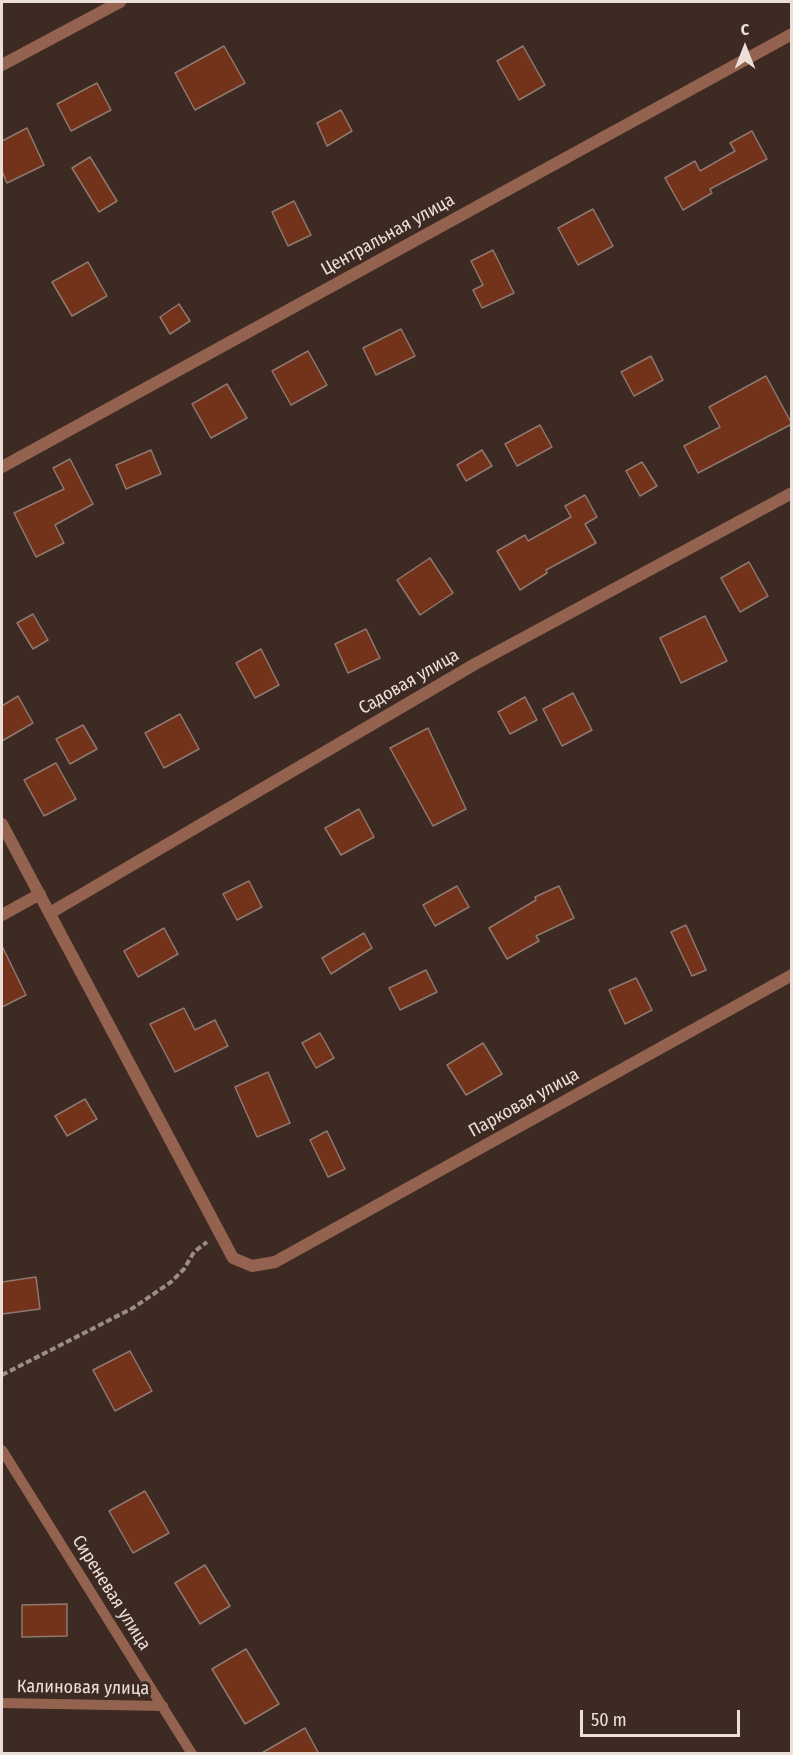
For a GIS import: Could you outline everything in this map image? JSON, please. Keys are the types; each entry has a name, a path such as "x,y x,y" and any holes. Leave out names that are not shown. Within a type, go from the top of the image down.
{"street":[{"path":"2,65 102,6 120,2"},
{"name":"Центральная улица","path":"2,467 792,34"},
{"name":"Садовая улица","path":"50,913 475,664 792,493"},
{"path":"2,824 219,1229"},
{"path":"2,915 40,894"},
{"name":"Парковая улица","path":"219,1229 233,1258 252,1266 274,1262 792,975"}],"lane":[{"name":"Сиреневая улица","path":"2,1450 192,1754"},
{"name":"Калиновая улица","path":"2,1703 163,1706"}],"path":[{"path":"2,1375 133,1308 171,1282 184,1269 194,1252 219,1229"}],"building":[{"path":"224,46 245,83 195,110 175,73"},
{"path":"523,46 545,85 519,100 497,61"},
{"path":"97,83 111,110 71,131 57,104"},
{"path":"341,110 352,131 327,146 317,123"},
{"path":"27,128 44,165 7,183 2,171 2,141"},
{"path":"752,131 767,159 710,189 712,193 683,210 665,178 695,161 700,171 735,151 730,143"},
{"path":"90,157 117,201 99,212 72,168"},
{"path":"294,201 311,235 288,246 272,212"},
{"path":"593,209 613,246 578,265 558,228"},
{"path":"493,250 514,293 482,308 473,290 483,285 471,261"},
{"path":"88,262 107,296 72,316 52,282"},
{"path":"179,304 190,321 170,334 160,317"},
{"path":"401,329 415,356 376,375 363,348"},
{"path":"308,351 327,385 291,405 272,371"},
{"path":"651,356 663,380 634,396 621,372"},
{"path":"766,376 792,424 698,473 684,446 720,427 709,407"},
{"path":"227,384 247,418 211,438 192,404"},
{"path":"540,425 552,447 517,466 505,444"},
{"path":"151,450 161,474 126,489 116,465"},
{"path":"482,450 492,466 466,481 457,465"},
{"path":"70,459 93,504 55,525 64,543 36,557 14,513 64,489 53,468"},
{"path":"642,462 657,486 640,496 626,471"},
{"path":"585,495 597,517 585,524 596,543 546,570 547,573 520,590 497,551 525,535 528,541 571,517 565,506"},
{"path":"430,558 453,593 420,615 397,580"},
{"path":"749,562 768,596 740,612 721,578"},
{"path":"33,614 48,640 33,649 17,623"},
{"path":"705,616 727,661 681,683 660,638"},
{"path":"366,629 380,658 348,673 335,644"},
{"path":"261,649 279,685 255,698 236,663"},
{"path":"573,693 592,730 562,746 543,709"},
{"path":"18,696 33,723 2,741 2,706"},
{"path":"525,697 537,720 510,734 498,712"},
{"path":"180,714 199,749 164,768 145,733"},
{"path":"83,725 97,749 70,764 56,739"},
{"path":"428,728 466,809 433,826 390,748"},
{"path":"56,763 76,799 44,816 24,780"},
{"path":"359,809 374,837 341,855 325,828"},
{"path":"249,881 262,907 237,920 223,894"},
{"path":"457,886 469,907 435,926 423,905"},
{"path":"559,886 574,918 536,936 539,941 507,959 489,928 536,900 535,897"},
{"path":"686,925 706,970 692,976 671,932"},
{"path":"164,928 178,954 138,977 124,951"},
{"path":"364,933 372,948 331,974 322,958"},
{"path":"2,946 26,995 2,1007"},
{"path":"426,970 437,992 400,1010 389,988"},
{"path":"636,978 652,1010 625,1024 609,990"},
{"path":"184,1008 195,1030 215,1020 228,1046 175,1072 150,1024"},
{"path":"320,1033 334,1058 316,1068 302,1043"},
{"path":"483,1043 502,1074 466,1095 447,1065"},
{"path":"268,1072 290,1123 257,1137 235,1087"},
{"path":"85,1099 97,1119 67,1136 55,1116"},
{"path":"327,1131 345,1169 328,1177 310,1140"},
{"path":"36,1277 40,1309 2,1314 2,1282"},
{"path":"130,1351 152,1391 115,1411 93,1370"},
{"path":"145,1491 169,1533 133,1553 109,1511"},
{"path":"205,1565 230,1606 200,1624 175,1583"},
{"path":"67,1604 67,1636 22,1637 22,1605"},
{"path":"246,1649 279,1704 245,1724 212,1669"},
{"path":"305,1728 319,1754 260,1754"}]}
